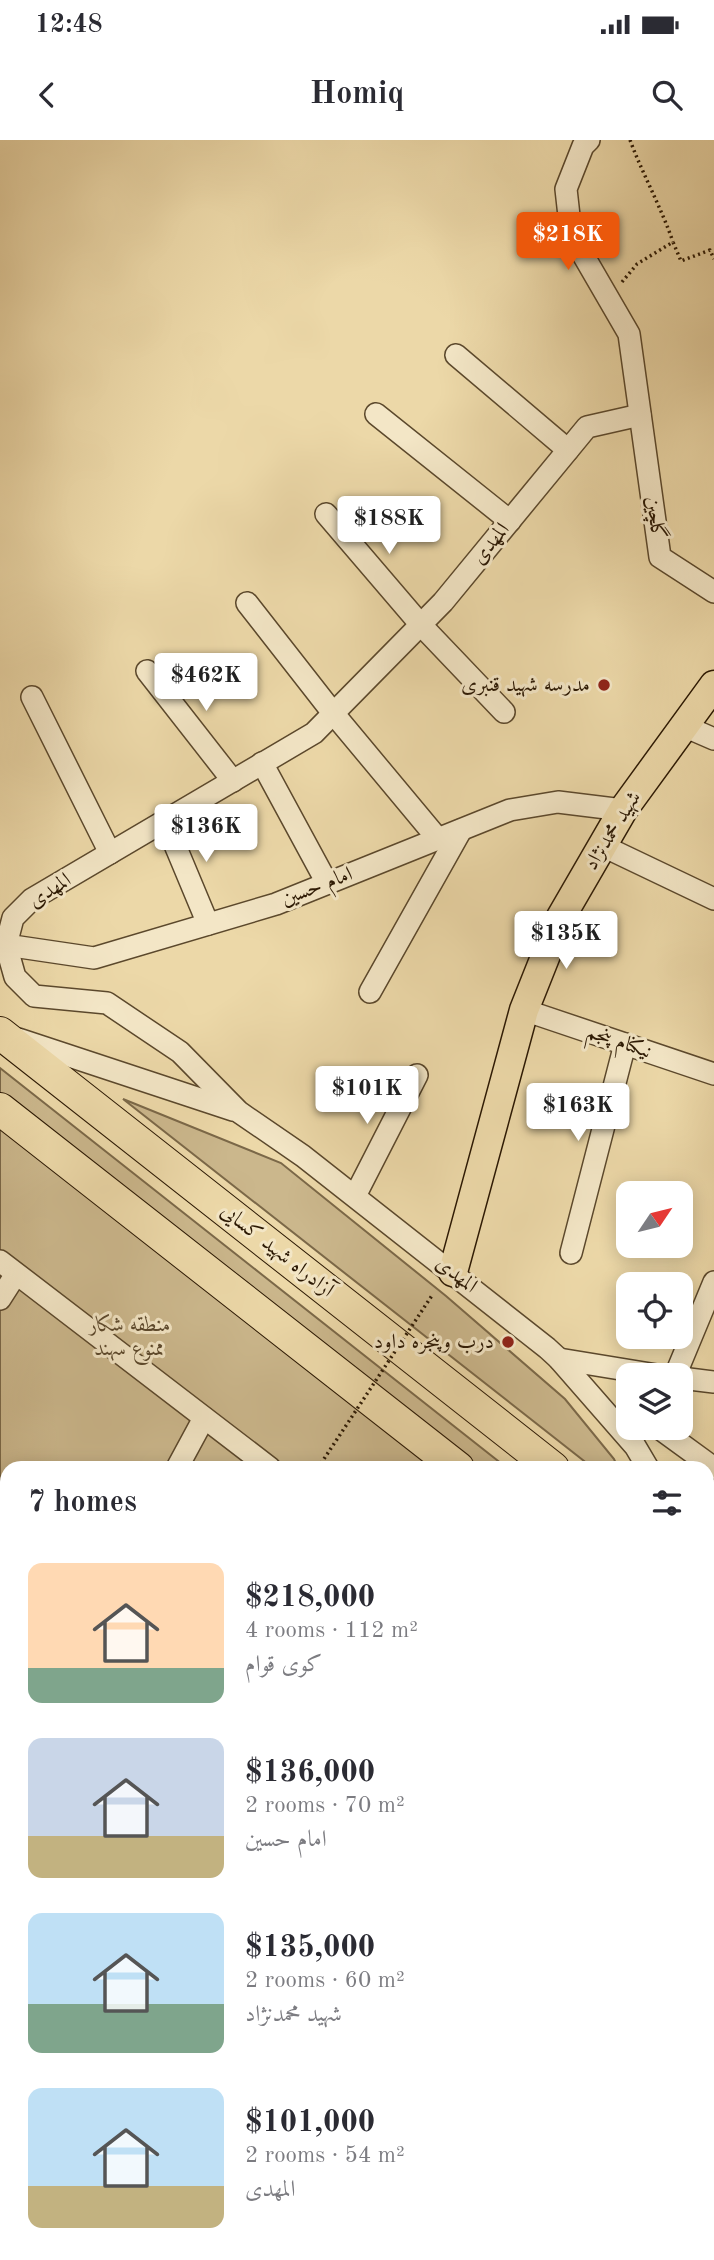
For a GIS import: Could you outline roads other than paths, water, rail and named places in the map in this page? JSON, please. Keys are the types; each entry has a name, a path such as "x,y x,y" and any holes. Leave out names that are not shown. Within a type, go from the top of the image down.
{"highway":[{"name":"آزادراه شهید کسایی","path":"0,1033 545,1461"},
{"path":"0,1109 449,1461"}],"main road":[{"name":"شهید محمدنژاد","path":"453,1272 524,1010 561,917 623,810 714,685"}],"street":[{"name":"گلچین","path":"589,140 583,146 566,189 571,234 629,334 660,557 714,592"},
{"path":"456,355 568,450"},
{"path":"376,414 510,521"},
{"name":"المهدی","path":"616,1415 559,1359 453,1272 303,1156 239,1112 180,1052 107,1003 34,996 15,977 6,945 13,918 32,899 314,733 443,603 587,427 640,415"},
{"path":"326,514 421,625 504,712"},
{"path":"247,603 333,713 438,839"},
{"path":"147,671 233,780"},
{"path":"32,698 110,853"},
{"path":"684,726 714,739"},
{"path":"262,763 327,883"},
{"name":"امام حسین","path":"6,945 94,958 276,904 510,810 558,802 623,810"},
{"path":"165,821 208,924"},
{"path":"370,992 461,830"},
{"path":"603,846 714,899"},
{"name":"نیکنام پنجم","path":"524,1010 714,1074"},
{"path":"0,1033 239,1112"},
{"path":"571,1253 625,1044"},
{"path":"355,1196 417,1075"},
{"path":"0,1299 8,1268 261,1461"},
{"path":"680,1363 714,1282"},
{"path":"559,1359 616,1368"},
{"path":"693,1379 714,1382"},
{"path":"181,1461 204,1418"},
{"name":"المهدی","path":"639,1440 646,1461"},
{"path":"676,1440 704,1461"}],"place":[{"name":"مدرسه شهید قنبری","path":"604,685"},
{"name":"درب وپنجره داود","path":"508,1342"}],"park label":[{"name":"منطقه شکار ممنوع سهند","path":"130,1337"}]}
